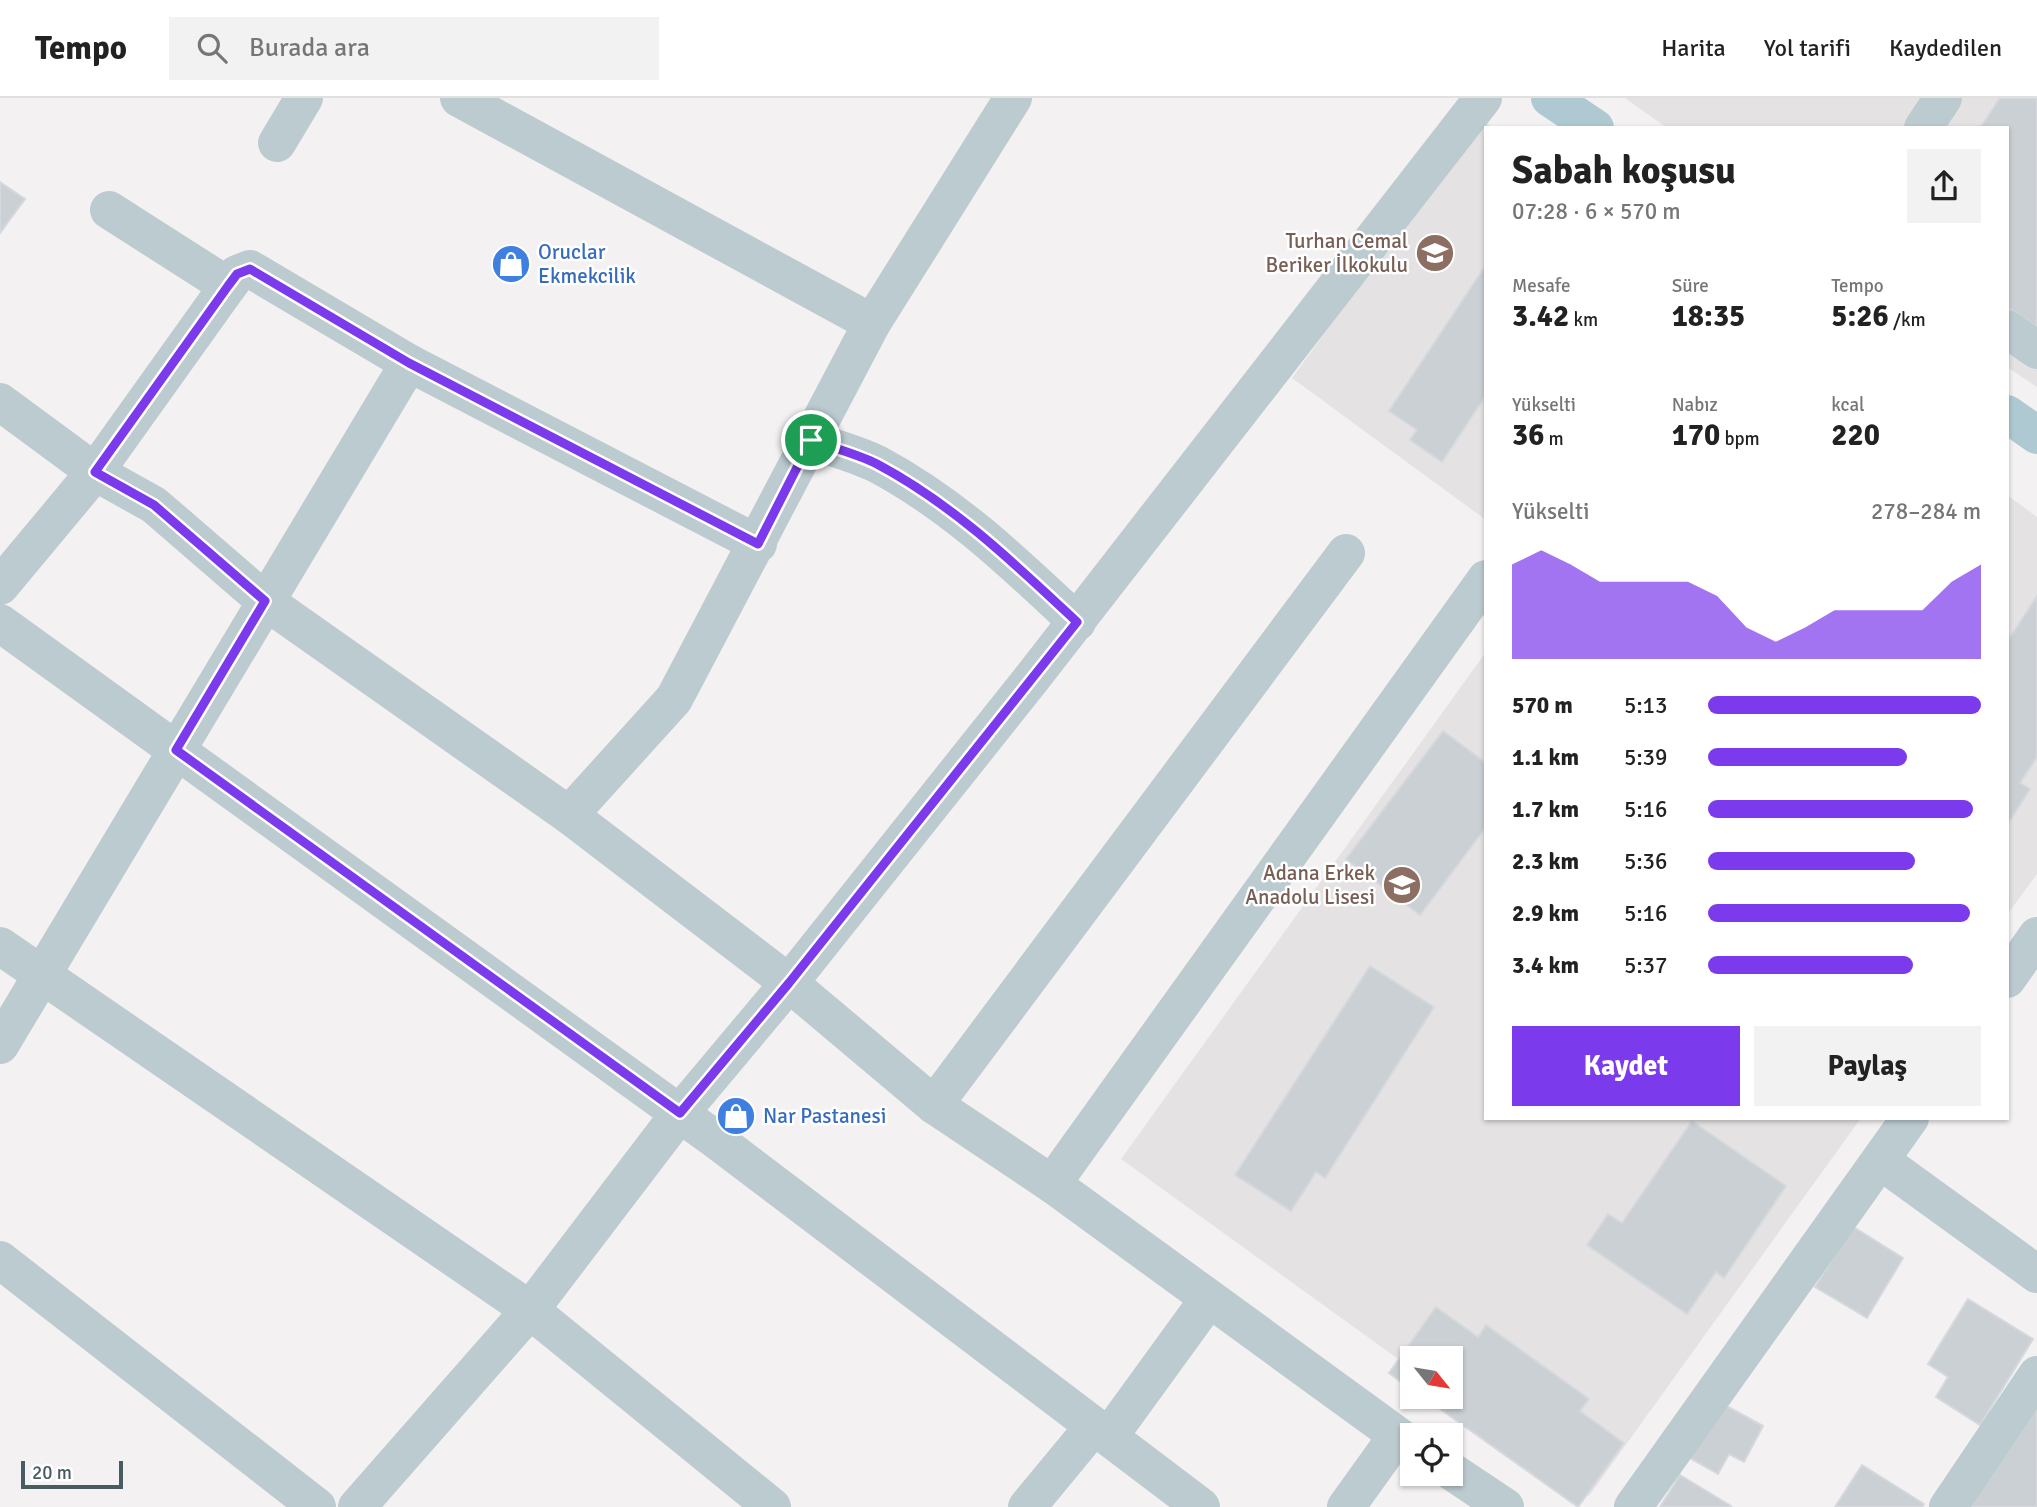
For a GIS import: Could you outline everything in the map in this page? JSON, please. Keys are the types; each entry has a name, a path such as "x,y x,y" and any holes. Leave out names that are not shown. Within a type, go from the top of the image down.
{"main road":[{"path":"1550,98 1592,126"},
{"path":"2009,415 2037,435"}],"street":[{"path":"277,143 304,98"},
{"path":"459,98 872,323"},
{"path":"357,1507 530,1310 680,1113 789,983 1077,622 1483,98"},
{"path":"1924,126 1943,98"},
{"path":"569,815 674,699 758,544 872,323 997,103"},
{"path":"109,209 228,286"},
{"path":"0,586 95,472 237,274 250,269 409,363 758,544"},
{"path":"2009,330 2037,350"},
{"path":"0,1045 409,363"},
{"path":"0,402 95,472 154,505 265,601 569,815 789,983 934,1105 1052,1184 1400,1437"},
{"path":"811,440 875,463 944,504 1004,553 1077,622"},
{"path":"934,1105 1346,554"},
{"path":"1052,1184 1484,582"},
{"path":"0,623 680,1113 1201,1507"},
{"path":"2009,976 2037,936"},
{"path":"0,946 530,1310 772,1507"},
{"path":"1633,1507 1909,1120"},
{"path":"1881,1161 2037,1274"},
{"path":"0,1260 317,1507"},
{"path":"1027,1507 1102,1430 1208,1300"},
{"path":"1948,1507 2037,1375"},
{"path":"1346,1507 1400,1447"},
{"path":"1463,1479 1506,1507"}],"shaded area":[{"path":"1625,98 2037,98 2037,387 2009,368 2009,126 1664,126"},
{"name":"Turhan Cemal Beriker İlkokulu","path":"1481,119 1490,126 1484,126 1484,519 1292,378"},
{"path":"2009,496 2037,517 2037,874 2009,912"},
{"name":"Adana Erkek Anadolu Lisesi","path":"1484,655 1484,1120 1860,1120 1589,1496 1463,1405 1463,1346 1400,1346 1400,1360 1121,1159"}],"building":[{"path":"2000,98 2037,98 2037,327 2009,308 2009,126 1981,126"},
{"path":"0,182 25,199 0,233"},
{"path":"1484,268 1484,398 1442,462 1410,440 1417,430 1389,411"},
{"path":"2037,596 2037,757 2020,783 2030,789 2009,822 2009,639"},
{"path":"1443,731 1484,762 1484,830 1420,915 1346,859"},
{"path":"1370,966 1434,1007 1325,1178 1316,1172 1291,1211 1235,1175"},
{"path":"1692,1121 1786,1186 1724,1278 1716,1272 1687,1314 1587,1245 1608,1214 1622,1223"},
{"path":"1852,1226 1903,1258 1867,1318 1815,1287"},
{"path":"1968,1299 2033,1339 1980,1425 1936,1397 1948,1377 1928,1364"},
{"path":"1436,1307 1478,1337 1486,1325 1589,1399 1580,1411 1624,1443 1578,1507 1440,1409 1463,1409 1463,1346 1408,1346"},
{"path":"1400,1358 1400,1381 1389,1373"},
{"path":"2037,1379 2037,1507 1956,1507"},
{"path":"1721,1403 1763,1426 1744,1462 1729,1454 1718,1474 1690,1458"},
{"path":"1862,1465 1924,1504 1922,1507 1835,1507"},
{"path":"1680,1475 1731,1506 1660,1507"}],"place":[{"name":"Turhan Cemal Beriker İlkokulu","path":"1435,253"},
{"name":"Oruclar Ekmekcilik","path":"511,264"},
{"name":"Adana Erkek Anadolu Lisesi","path":"1402,885"},
{"name":"Nar Pastanesi","path":"736,1116"}],"route":[{"path":"250,269 409,363 758,544 811,440 875,463 944,504 1004,553 1077,622 789,983 680,1113 176,750 265,601 154,505 95,472 237,274 250,269"}]}
